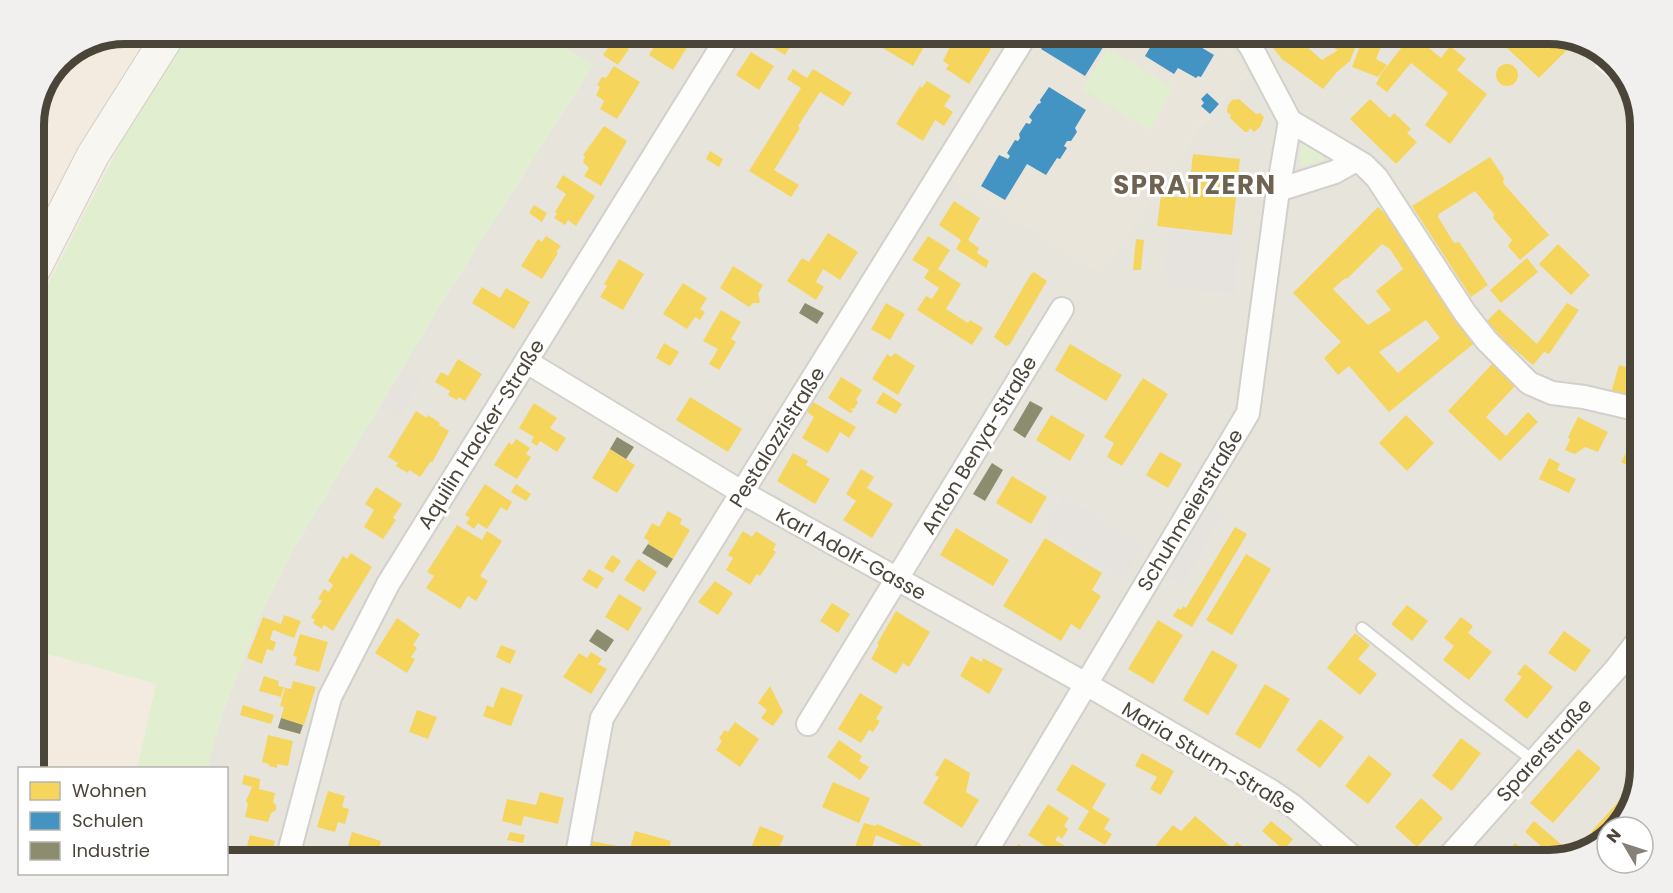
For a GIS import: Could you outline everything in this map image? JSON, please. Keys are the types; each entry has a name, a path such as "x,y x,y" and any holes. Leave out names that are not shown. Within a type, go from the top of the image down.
{"main road":[{"path":"44,251 93,155 163,44"}],"street":[{"name":"Aquilin Hacker-Straße","path":"290,850 330,697 388,584 723,44"},
{"name":"Pestalozzistraße","path":"578,850 602,718 1020,44"},
{"path":"1249,44 1290,122 1370,170 1465,313 1512,368 1529,383 1552,393 1584,397 1629,408"},
{"name":"Schuhmeierstraße","path":"987,850 1248,413 1278,190 1290,122"},
{"path":"1278,190 1335,172 1356,160"},
{"name":"Anton Benya-Straße","path":"808,724 1062,309"},
{"name":"Karl Adolf-Gasse","path":"527,362 743,493 1086,684"},
{"name":"Sparerstraße","path":"1455,850 1630,651"},
{"name":"Maria Sturm-Straße","path":"1086,684 1271,790 1344,850"}],"lane":[{"path":"1362,628 1534,760"}],"shaded area":[{"path":"114,44 176,44 144,98 44,292 44,119 46,103 52,88 71,64 84,54 98,48"},
{"path":"559,44 1035,44 953,180 1187,149 1193,133 1248,74 1226,44 1549,44 1565,45 1585,52 1598,61 1595,67 1620,87 1628,108 1629,119 1630,769 1627,790 1621,805 1615,815 1595,815 1594,836 1575,845 1549,850 228,850 228,767 207,767 218,726 259,617 295,546 442,302 593,65"},
{"path":"1035,44 1226,44 1248,74 1193,133 1187,149 1101,274 952,180"},
{"path":"1169,231 1240,238 1235,294 1169,287 1170,274 1164,273"},
{"path":"405,368 423,379 401,417 382,406"},
{"path":"1062,495 1145,545 1124,580 1042,530"},
{"path":"1210,506 1224,514 1182,585 1168,577"},
{"path":"44,653 156,684 137,767 44,767"}],"green space":[{"path":"176,44 559,44 593,65 442,302 295,546 259,617 218,726 207,767 137,767 156,684 44,653 44,471 46,466 44,465 44,292 144,98"},
{"path":"1108,48 1174,88 1149,130 1083,89"},
{"path":"1304,142 1325,155 1323,160 1300,167 1301,144"}],"building: Wohnen":[{"path":"611,44 622,44 629,49 618,65 603,55"},
{"path":"656,44 689,44 673,70 649,55"},
{"path":"767,44 792,44 785,55"},
{"path":"876,44 926,44 913,66"},
{"path":"952,44 994,44 969,84 946,69 949,65 943,61"},
{"path":"1270,44 1304,44 1322,60 1338,50 1334,48 1335,44 1357,44 1350,61 1323,89 1282,59"},
{"path":"1361,44 1382,44 1376,59 1387,65 1378,77 1352,67"},
{"path":"1404,44 1424,44 1441,58 1450,46 1466,59 1457,70 1487,94 1450,144 1425,125 1448,93 1411,63 1387,92 1376,84"},
{"path":"1504,44 1549,44 1570,47 1539,78"},
{"path":"751,52 774,66 759,90 736,75"},
{"path":"1507,64 1515,67 1518,75 1515,83 1507,86 1499,83 1496,75 1499,67"},
{"path":"614,66 640,82 617,119 600,109 604,101 596,95 600,87 597,85 602,77 606,78"},
{"path":"793,69 807,78 813,69 852,93 843,106 820,92 798,126 800,128 774,170 799,185 791,197 749,171 801,88 787,79"},
{"path":"927,81 951,96 944,106 953,112 944,126 935,120 923,141 896,124 920,86 922,88"},
{"path":"1239,99 1256,114 1260,113 1264,117 1260,127 1254,132 1250,128 1248,132 1245,132 1227,112 1232,100"},
{"path":"1370,99 1390,118 1394,113 1411,129 1407,133 1417,142 1396,164 1350,119"},
{"path":"604,126 627,141 601,186 584,176 589,168 583,162 585,157 583,155"},
{"path":"710,151 723,159 719,167 706,159"},
{"path":"1193,154 1240,159 1232,235 1157,226 1161,195 1188,198"},
{"path":"1490,157 1504,178 1503,183 1549,235 1520,260 1508,246 1512,240 1493,218 1494,214 1475,191 1439,214 1438,217 1454,243 1459,242 1488,285 1471,297 1412,206"},
{"path":"563,175 595,196 576,226 568,220 565,225 554,218 566,194 556,187"},
{"path":"954,201 980,218 968,240 979,248 977,253 989,261 986,268 956,249 961,240 939,225"},
{"path":"534,205 547,213 542,222 529,213"},
{"path":"1378,207 1405,233 1429,279 1477,341 1389,412 1349,366 1338,375 1324,358 1341,342 1293,293","holes":["1382,244 1390,249 1403,269 1376,291 1391,310 1368,325 1333,289 1348,278","1426,320 1440,338 1398,373 1379,352"]},
{"path":"828,233 858,252 840,280 823,269 816,282 824,287 816,300 787,281 802,258 809,262"},
{"path":"546,236 561,246 542,279 521,266 538,239 542,242"},
{"path":"928,236 950,250 938,269 961,284 946,309 968,323 970,320 983,328 972,345 917,310 926,296 932,299 939,288 924,278 929,270 912,260"},
{"path":"1136,239 1144,240 1141,270 1133,270"},
{"path":"1558,244 1590,275 1571,295 1539,264"},
{"path":"1527,258 1538,272 1501,303 1490,290"},
{"path":"619,259 644,274 623,310 600,297 607,286 604,284"},
{"path":"733,266 763,285 758,294 759,303 753,303 749,307 720,288"},
{"path":"1034,272 1047,281 1010,344 1006,346 994,337"},
{"path":"683,283 707,298 700,309 705,312 700,320 695,317 687,329 663,314"},
{"path":"482,287 500,298 506,288 530,302 514,329 472,303"},
{"path":"886,303 905,314 890,340 871,329"},
{"path":"1567,303 1579,310 1549,354 1544,352 1533,365 1507,343 1487,321 1499,309 1537,344"},
{"path":"721,310 741,322 731,339 736,342 719,370 709,364 718,349 703,341"},
{"path":"664,343 679,352 670,366 656,358"},
{"path":"1070,344 1122,375 1106,401 1055,370"},
{"path":"895,353 915,366 898,395 872,379 887,354 891,357"},
{"path":"458,359 482,374 465,401 448,395 450,391 435,382 441,372 448,376"},
{"path":"1494,362 1517,384 1486,417 1506,436 1528,412 1538,422 1500,461 1448,411"},
{"path":"1619,365 1629,368 1629,398 1611,393"},
{"path":"841,377 862,390 854,409 851,408 853,412 850,413 828,398"},
{"path":"1143,378 1168,394 1122,466 1107,457 1114,443 1104,437"},
{"path":"883,392 902,404 896,414 876,403"},
{"path":"690,397 742,429 728,452 676,420"},
{"path":"813,402 856,427 849,438 840,432 828,453 802,438 814,417 807,412"},
{"path":"534,403 557,418 550,428 566,438 557,452 540,441 537,446 531,442 534,437 519,428"},
{"path":"416,411 427,418 428,415 449,431 432,463 431,461 420,477 396,466 398,463 388,457"},
{"path":"1051,415 1085,435 1070,461 1036,440"},
{"path":"1406,415 1434,443 1407,471 1379,443"},
{"path":"1578,417 1608,432 1598,452 1585,447 1575,454 1565,450 1570,440 1568,437"},
{"path":"516,439 530,448 526,454 531,457 517,479 494,465 509,442 512,445"},
{"path":"1630,447 1630,466 1621,462"},
{"path":"610,449 635,465 617,493 592,478"},
{"path":"1160,452 1182,464 1168,488 1146,475"},
{"path":"793,453 808,461 806,465 830,479 815,504 777,481"},
{"path":"1549,458 1560,464 1557,470 1576,479 1569,493 1539,479"},
{"path":"861,469 874,477 867,488 893,504 872,538 843,520 856,501 846,494"},
{"path":"1012,476 1047,497 1031,524 996,503"},
{"path":"485,484 512,502 507,511 501,507 487,529 478,523 474,529 466,523 470,518 465,515"},
{"path":"516,484 531,494 526,501 511,492"},
{"path":"376,487 402,504 393,518 396,520 383,539 364,527 374,510 365,504"},
{"path":"668,511 682,519 680,524 690,530 673,559 648,544 649,541 644,538 652,523 659,527"},
{"path":"457,525 482,540 487,531 502,541 480,576 488,581 476,601 468,596 460,609 426,588 434,576 427,572"},
{"path":"1235,527 1247,534 1192,627 1173,616 1178,608 1181,610 1183,606 1186,608"},
{"path":"956,528 1009,560 993,586 940,555"},
{"path":"743,531 752,537 756,531 776,544 773,550 776,552 760,576 757,574 750,585 726,570 733,558 728,555"},
{"path":"1045,538 1102,573 1092,590 1101,596 1080,630 1071,624 1061,641 1003,606"},
{"path":"351,553 372,567 333,631 324,625 322,629 313,623 315,620 311,617 322,601 318,599 324,589 329,592 333,585 328,581 343,556 347,559"},
{"path":"1246,554 1271,569 1232,635 1206,620"},
{"path":"612,555 621,561 613,573 604,568"},
{"path":"638,559 657,572 644,592 624,580"},
{"path":"589,569 604,578 597,589 582,580"},
{"path":"715,581 733,593 718,615 698,602"},
{"path":"619,594 642,608 628,631 605,617"},
{"path":"832,603 850,614 838,633 820,621"},
{"path":"1407,605 1428,621 1412,641 1391,624"},
{"path":"896,611 930,632 909,667 903,663 896,674 871,659"},
{"path":"284,615 301,621 294,638 273,630 270,640 276,642 273,651 267,649 262,664 247,658 263,617 281,624"},
{"path":"1461,617 1473,626 1468,633 1492,652 1469,680 1443,660 1454,646 1444,638"},
{"path":"397,618 420,634 413,645 417,648 411,657 415,659 407,673 375,653"},
{"path":"1158,620 1183,635 1153,684 1128,669"},
{"path":"1564,631 1591,650 1575,672 1548,653"},
{"path":"1355,633 1370,645 1358,659 1377,674 1360,695 1327,668"},
{"path":"300,634 328,642 319,672 295,665 297,657 293,656"},
{"path":"501,645 516,651 510,664 496,657"},
{"path":"1212,650 1238,665 1208,715 1183,700"},
{"path":"591,652 602,659 598,664 607,669 591,694 563,677 579,653 587,658"},
{"path":"971,656 982,662 983,658 1003,669 989,694 960,676"},
{"path":"1525,664 1553,687 1527,719 1504,700 1522,677 1517,674"},
{"path":"264,676 279,681 278,686 284,687 281,697 259,691"},
{"path":"293,681 316,687 304,725 281,718 284,707 280,706 285,688 291,689"},
{"path":"1265,684 1290,699 1260,749 1235,734"},
{"path":"770,686 783,712 773,726 761,718 767,710 758,703"},
{"path":"501,687 523,695 511,726 483,716 487,705 493,708"},
{"path":"860,693 883,707 876,719 880,721 873,732 869,730 861,743 838,729"},
{"path":"243,705 274,715 271,724 240,715"},
{"path":"417,710 437,717 428,739 409,732"},
{"path":"1320,719 1344,737 1320,768 1296,750"},
{"path":"735,722 759,739 740,767 716,750 722,741 719,738 725,730 728,732"},
{"path":"268,735 293,741 288,766 277,764 277,768 262,762"},
{"path":"1461,738 1481,753 1452,791 1432,776"},
{"path":"839,740 862,756 859,761 869,767 860,780 827,757"},
{"path":"1578,749 1601,768 1553,823 1530,803"},
{"path":"1142,753 1174,771 1161,795 1150,789 1157,777 1135,766"},
{"path":"1369,755 1392,774 1368,804 1345,786"},
{"path":"945,758 970,773 966,792 979,800 962,828 923,803 939,777 935,775"},
{"path":"1072,764 1106,784 1092,808 1110,819 1104,829 1112,834 1105,845 1078,829 1089,811 1056,790"},
{"path":"244,775 260,779 259,789 275,793 273,802 276,810 271,813 268,822 245,817 248,804 246,801 252,787 242,784"},
{"path":"833,782 870,798 859,823 822,807"},
{"path":"328,791 345,796 342,807 349,809 345,824 338,822 335,832 317,827"},
{"path":"540,792 564,798 558,824 524,816 521,826 502,821 507,799 536,805"},
{"path":"1626,794 1621,805 1616,814 1606,815"},
{"path":"1421,798 1443,818 1417,847 1395,827"},
{"path":"1048,804 1069,818 1064,826 1068,829 1062,839 1058,836 1055,840 1065,846 1062,850 1051,850 1028,835"},
{"path":"1195,816 1232,848 1237,842 1247,850 1162,850 1156,845 1173,825 1181,831"},
{"path":"1271,821 1293,839 1284,850 1262,831"},
{"path":"1534,821 1562,845 1558,849 1545,850 1525,832"},
{"path":"864,823 875,826 877,824 930,850 913,850 876,835 871,850 854,850"},
{"path":"760,826 784,836 778,850 750,850"},
{"path":"635,831 671,841 669,850 630,850"},
{"path":"352,832 381,841 379,850 347,849"},
{"path":"510,832 525,835 523,843 507,840"},
{"path":"250,835 275,841 272,850 246,850"},
{"path":"591,841 618,846 617,850 589,850"},
{"path":"1515,843 1523,850 1509,850"},
{"path":"1018,844 1028,850 1015,850"},
{"path":"537,846 554,849 554,850 536,850"}],"building: Schulen":[{"path":"1044,44 1105,44 1085,76 1041,49"},
{"path":"1152,44 1196,44 1214,55 1201,77 1196,78 1178,68 1174,74 1145,56"},
{"path":"1049,87 1086,110 1075,128 1077,132 1071,141 1067,141 1064,146 1067,148 1046,175 1027,164 1005,200 981,186 999,155 1008,159 1010,156 1007,153 1015,140 1018,141 1020,138 1019,134 1026,123 1030,124 1032,120 1029,117 1041,103 1040,100"},
{"path":"1207,93 1219,104 1210,114 1201,106 1204,103 1201,99"}],"building: Industrie":[{"path":"805,303 824,313 817,324 799,313"},
{"path":"1030,401 1043,408 1025,438 1013,430"},
{"path":"617,437 634,447 626,459 610,449"},
{"path":"992,463 1003,470 985,501 973,494"},
{"path":"648,544 673,559 667,568 642,553"},
{"path":"597,629 614,640 606,652 589,641"},
{"path":"281,718 303,725 300,734 278,728"}],"district":[{"name":"SPRATZERN","path":"1195,185"}]}
